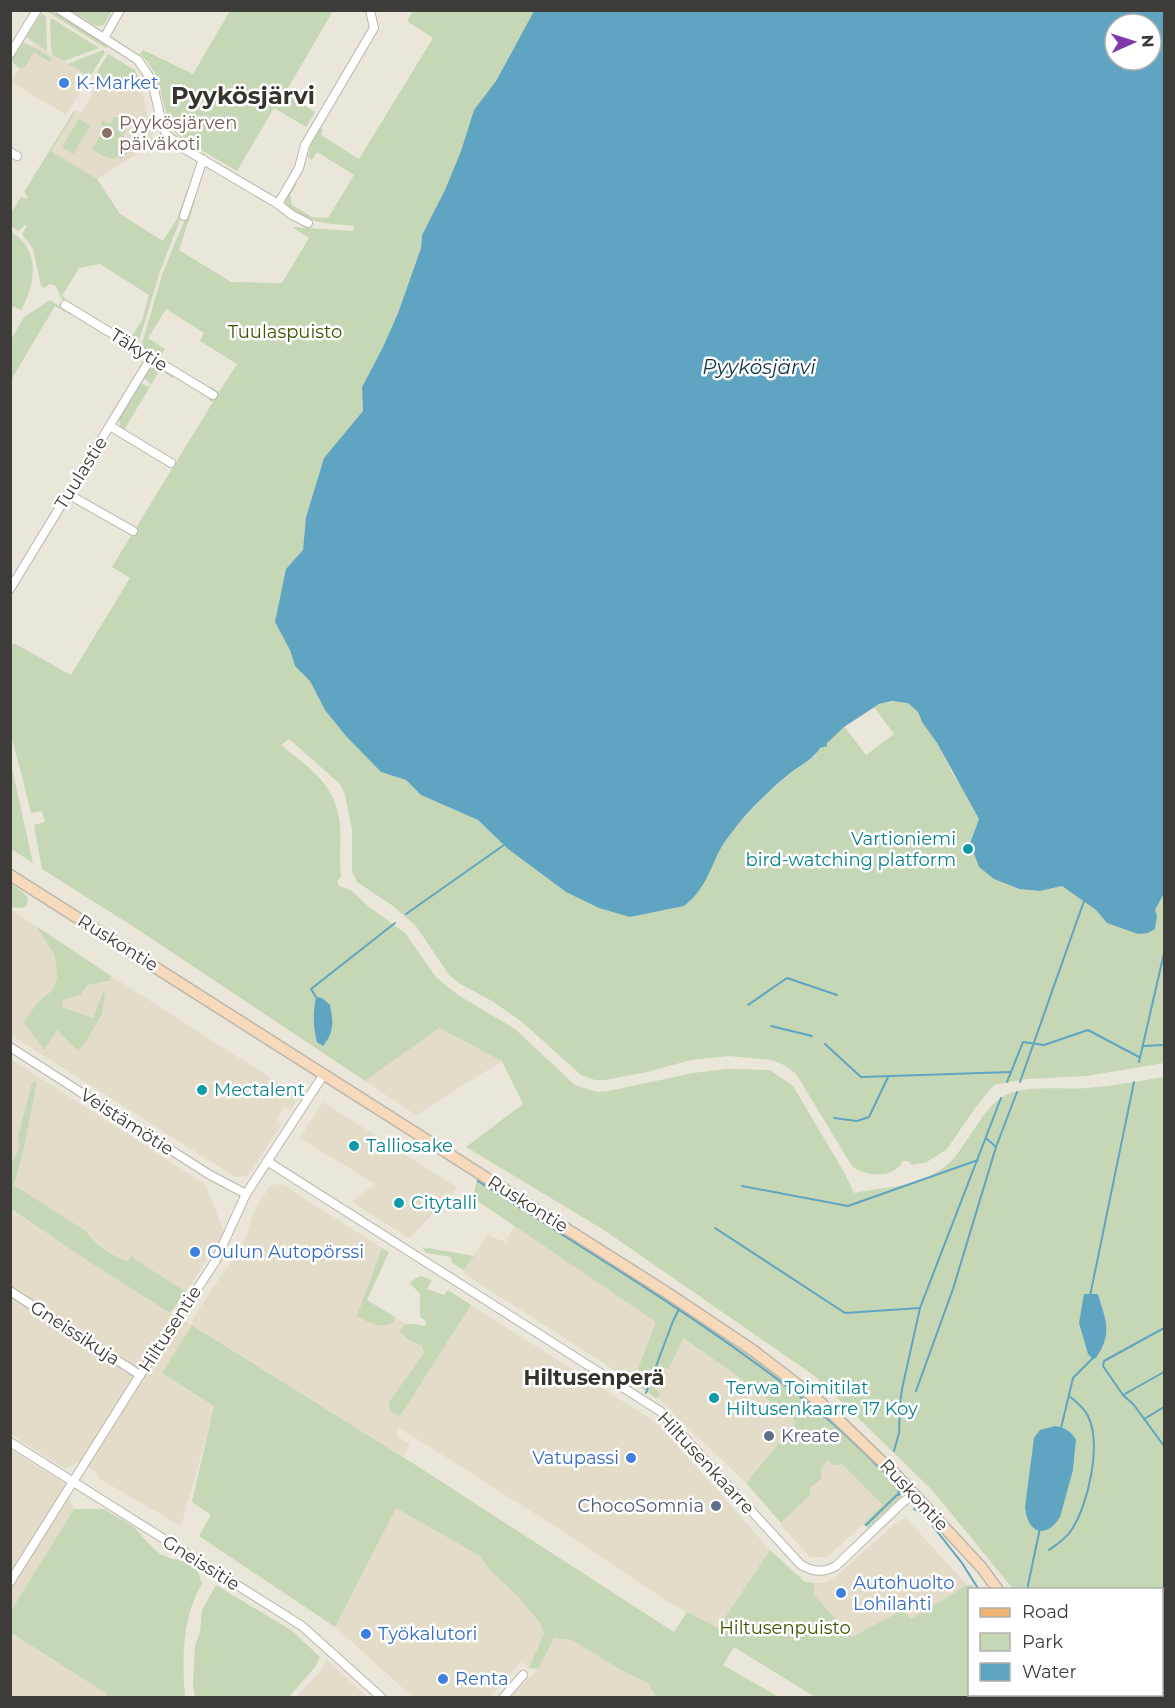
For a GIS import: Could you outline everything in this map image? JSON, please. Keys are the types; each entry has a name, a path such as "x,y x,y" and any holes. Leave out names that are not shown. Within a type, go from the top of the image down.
{"main road":[{"name":"Ruskontie","path":"10,875 669,1294 754,1351 820,1402 897,1476 982,1568 997,1588"}],"street":[{"path":"10,54 37,10"},
{"path":"60,10 138,60 152,81 160,120 166,134 183,148 308,223"},
{"path":"104,38 120,10"},
{"path":"278,204 299,168 305,145 374,28 370,10"},
{"path":"184,216 203,159"},
{"name":"Täkytie","path":"65,305 213,395"},
{"name":"Tuulastie","path":"10,589 151,358"},
{"path":"110,426 171,463"},
{"path":"68,494 133,531"},
{"name":"Veistämötie","path":"10,1047 210,1174 246,1194"},
{"name":"Hiltusentie","path":"10,1582 140,1375 215,1262 246,1194 324,1074"},
{"name":"Hiltusenkaarre","path":"267,1161 660,1411 801,1565 810,1570 819,1572 836,1566 914,1494"},
{"name":"Gneissikuja","path":"10,1291 140,1375"},
{"name":"Gneissitie","path":"10,1442 302,1626 382,1698"},
{"path":"503,1698 523,1675"}],"shaded area":[{"path":"34,43 89,77 66,115 12,82"},
{"name":"Pyykösjärven päiväkoti","path":"141,88 154,143 97,179 51,151 76,111 81,114 94,90"},
{"path":"10,909 36,926 55,956 57,978 53,990 38,1002 44,1049 57,1030 77,1049 102,1014 103,992 94,1018 62,1007 63,1000 80,995 88,985 110,982 111,976 299,1096 291,1110 285,1107 277,1120 282,1124 248,1176 235,1177 11,1035"},
{"path":"439,1028 502,1061 416,1115 365,1081"},
{"path":"11,1059 206,1185 224,1233 186,1292 131,1255 128,1261 121,1259 89,1238 86,1231 14,1185 24,1148 18,1136 19,1150 11,1164"},
{"path":"323,1102 458,1188 409,1238 352,1202 375,1184 300,1138"},
{"path":"286,1185 382,1248 358,1315 393,1324 395,1317 407,1325 402,1327 407,1339 422,1346 424,1353 389,1402 400,1416 471,1305 657,1423 770,1550 718,1628 668,1602 572,1537 400,1428 397,1433 399,1438 410,1444 403,1457 193,1325 215,1406 181,1526 98,1478 97,1472 79,1462 65,1469 11,1434 10,1209 91,1263 192,1325 193,1319 209,1293 243,1246 254,1211 270,1186"},
{"path":"514,1226 657,1322 633,1382 463,1273 487,1235 506,1242"},
{"path":"682,1338 743,1380 796,1422 746,1483 658,1399 660,1394 655,1388 664,1368 670,1368"},
{"path":"11,1450 62,1482 74,1509 11,1611"},
{"path":"828,1460 838,1466 842,1464 884,1505 827,1557 810,1557 780,1524 811,1494 809,1489 821,1479 821,1469"},
{"path":"396,1508 480,1556 490,1570 520,1599 540,1623 544,1633 529,1668 521,1662 490,1697 414,1698 335,1627"},
{"path":"906,1518 967,1585 911,1619 901,1610 852,1637 814,1595 814,1583 825,1583 834,1578 898,1521"},
{"path":"10,1633 107,1694 106,1697 11,1697"},
{"path":"554,1638 572,1640 621,1670 648,1683 658,1697 509,1698 538,1669"},
{"path":"327,1660 367,1697 297,1697"}],"green space":[{"path":"112,10 104,25 96,26 71,11"},
{"path":"46,11 56,13 109,45 106,48"},
{"path":"230,11 333,11 285,93 315,112 306,127 274,108 237,171 179,137 170,127 156,75 140,54 143,50 193,74"},
{"name":"Tuulaspuisto","path":"413,11 534,11 496,81 474,110 445,190 422,235 421,247 398,313 362,387 363,411 324,458 306,517 303,551 286,569 290,650 295,666 310,681 325,710 381,772 406,780 421,795 478,820 508,849 566,892 630,917 684,906 728,836 764,796 804,762 815,756 820,748 844,726 866,755 894,734 874,707 883,703 903,701 908,703 916,708 979,819 970,843 979,867 994,879 1019,889 1040,891 1062,886 1096,910 1107,923 1155,910 1164,895 1164,1063 1086,1076 1026,1079 994,1085 947,1149 927,1162 912,1165 908,1161 903,1161 886,1174 867,1173 852,1166 796,1074 786,1066 772,1060 729,1056 691,1060 605,1080 595,1080 581,1075 521,1021 449,975 416,926 393,906 357,882 352,872 352,829 345,795 340,784 289,739 281,745 320,779 338,811 341,876 337,881 339,886 351,890 368,906 405,933 436,977 458,995 515,1029 575,1085 597,1092 693,1073 728,1069 770,1070 793,1086 854,1193 912,1183 938,1172 960,1150 990,1108 1010,1093 1044,1088 1097,1087 1164,1077 1163,1590 1163,1588 1012,1588 932,1490 816,1377 604,1230 466,1147 523,1104 502,1061 439,1028 365,1081 134,927 42,869 34,825 45,822 42,811 31,813 11,736 10,649 14,643 71,675 130,578 112,567 213,402 208,399 212,398 209,386 219,392 237,364 200,341 204,333 166,309 148,338 165,349 157,358 141,347 162,275 192,202 195,201 179,250 231,282 282,283 309,238 292,227 353,231 354,226 311,220 287,207 285,199 294,183 297,184 290,195 292,205 312,217 328,218 354,175 317,152 312,160 308,157 311,142 319,127 323,130 321,135 359,159 433,38 407,21","holes":["1098,1294 1105,1320 1105,1341 1096,1358","1076,1440 1073,1470 1026,1518 1025,1507 1030,1473"]},
{"path":"42,13 46,17 47,51 26,37"},
{"path":"51,19 99,48 64,61 53,55"},
{"path":"24,42 52,58 50,62 34,52 25,67 19,68 12,59"},
{"path":"103,50 105,52 90,77 68,64"},
{"path":"108,54 135,70 140,80 96,82 94,77"},
{"path":"76,111 51,151 97,179 120,214 163,241 177,219 187,190 189,192 160,271 139,341 136,344 130,339 142,320 149,295 100,264 79,268 62,296 66,299 64,301 56,286 50,284 44,288 41,286 33,249 22,234 27,226 25,225 18,231 11,226 10,215 21,197 27,199 24,192"},
{"path":"113,117 123,120 126,133 123,134 128,153 121,159 118,156 114,159 103,156 92,149 101,134 99,133 103,127 101,124 103,120 106,123 113,122"},
{"path":"79,119 90,126 73,154 62,147"},
{"path":"10,231 27,247 33,267 30,289 21,310 11,306"},
{"path":"50,300 72,314 55,306 11,380 11,340 24,317"},
{"path":"158,366 174,376 173,378 160,370 124,430 120,427 119,418 141,383 149,387 151,384 144,378 153,367"},
{"path":"11,764 33,863 11,849"},
{"path":"11,884 28,898 27,906 11,907"},
{"path":"36,926 111,976 110,981 88,985 80,995 63,1000 62,1007 93,1018 105,991 102,1014 83,1046 77,1050 57,1030 44,1050 24,1022 38,1002 53,990 57,978 55,956"},
{"path":"37,1081 14,1185 86,1231 98,1245 128,1261 131,1255 186,1292 170,1313 11,1209 11,1164 19,1149 18,1136 32,1083"},
{"path":"477,1178 696,1316 780,1377 820,1409 902,1487 903,1492 900,1498 868,1528 863,1524 883,1505 842,1464 834,1465 828,1460 821,1469 821,1479 809,1489 811,1494 781,1523 746,1483 796,1422 743,1380 683,1338 669,1369 663,1368 655,1388 660,1394 657,1399 633,1382 656,1322 473,1198"},
{"path":"422,1247 474,1256 464,1270 452,1263 451,1257 426,1253"},
{"path":"382,1248 389,1252 367,1300 395,1317 393,1323 379,1325 357,1316"},
{"path":"421,1276 432,1280 427,1289 444,1295 448,1290 471,1305 400,1416 391,1411 389,1402 424,1353 422,1346 407,1339 400,1331 407,1324 425,1326 426,1321 420,1317 420,1294 410,1283"},
{"name":"Hiltusenpuisto","path":"192,1325 414,1464 674,1632 687,1612 718,1628 770,1550 805,1582 814,1583 814,1595 852,1637 902,1610 911,1619 967,1585 972,1585 974,1588 968,1588 968,1696 970,1696 967,1698 815,1697 734,1647 723,1665 779,1697 658,1697 648,1683 621,1670 572,1640 554,1638 538,1669 529,1668 544,1633 540,1623 520,1599 490,1570 480,1556 396,1508 335,1627 199,1536 211,1515 192,1502 214,1406 162,1373"},
{"path":"74,1509 104,1509 134,1527 160,1554 172,1559 186,1560 196,1566 202,1584 190,1610 187,1624 184,1654 185,1697 106,1697 107,1694 11,1633 11,1611"},
{"path":"216,1585 291,1630 320,1657 315,1667 289,1697 195,1697 193,1683 195,1646 200,1632 202,1610"}],"water":[{"name":"Pyykösjärvi","path":"534,11 1164,11 1164,895 1155,910 1157,916 1155,929 1148,933 1138,934 1107,923 1096,910 1062,886 1040,891 1019,889 994,879 979,867 970,843 979,819 937,743 922,722 918,712 908,703 892,701 879,704 844,727 827,743 827,746 820,748 772,789 749,811 729,836 700,890 684,906 630,917 599,908 566,892 508,849 478,820 421,795 406,780 381,772 346,736 325,710 310,681 295,666 290,650 275,622 286,569 303,550 306,517 324,458 363,411 362,387 398,313 421,248 422,235 445,190 474,110 496,81"},
{"path":"316,997 322,998 330,1005 332,1016 331,1031 323,1046 317,1042 315,1031"},
{"path":"1084,1294 1098,1294 1106,1327 1105,1341 1096,1358 1093,1359 1088,1354 1079,1323"},
{"path":"1055,1426 1067,1430 1076,1440 1073,1470 1060,1517 1049,1529 1043,1531 1033,1528 1029,1523 1025,1507 1034,1438 1040,1430"}],"waterway":[{"path":"406,914 504,845"},
{"path":"1020,1082 1084,901"},
{"path":"316,997 311,989 395,923"},
{"path":"1139,1062 1164,953"},
{"path":"748,1005 787,978 837,995"},
{"path":"771,1026 812,1036"},
{"path":"1007,1082 1023,1042 1044,1045 1088,1030 1139,1057"},
{"path":"825,1044 861,1077 1011,1072"},
{"path":"1143,1046 1164,1045"},
{"path":"834,1118 857,1121 869,1117 888,1077"},
{"path":"1090,1296 1134,1082"},
{"path":"916,1391 953,1289 996,1147 1017,1092"},
{"path":"894,1451 899,1433 902,1389 920,1308 1001,1098"},
{"path":"986,1138 996,1147"},
{"path":"742,1186 848,1206 978,1160"},
{"path":"478,1181 694,1320 778,1379 849,1438 898,1486 899,1495"},
{"path":"715,1228 845,1313 920,1308"},
{"path":"646,1393 679,1309"},
{"path":"1164,1328 1104,1361 1103,1366 1164,1446"},
{"path":"1061,1428 1073,1378 1094,1357"},
{"path":"1123,1395 1164,1372"},
{"path":"1049,1550 1070,1532 1077,1521 1091,1476 1094,1443 1092,1428 1084,1410 1069,1396"},
{"path":"1144,1419 1164,1407"},
{"path":"866,1525 898,1494"},
{"path":"914,1509 921,1511 962,1563 978,1588"},
{"path":"1027,1588 1040,1528"}],"place":[{"name":"K-Market","path":"64,83"},
{"name":"Pyykösjärven päiväkoti","path":"107,133"},
{"name":"Vartioniemi bird-watching platform","path":"968,849"},
{"name":"Mectalent","path":"202,1090"},
{"name":"Talliosake","path":"354,1146"},
{"name":"Citytalli","path":"399,1203"},
{"name":"Oulun Autopörssi","path":"195,1252"},
{"name":"Terwa Toimitilat Hiltusenkaarre 17 Koy","path":"714,1398"},
{"name":"Kreate","path":"769,1436"},
{"name":"Vatupassi","path":"631,1458"},
{"name":"ChocoSomnia","path":"716,1506"},
{"name":"Autohuolto Lohilahti","path":"841,1593"},
{"name":"Työkalutori","path":"366,1634"},
{"name":"Renta","path":"443,1679"}],"district":[{"name":"Pyykösjärvi","path":"243,96"},
{"name":"Hiltusenperä","path":"594,1378"}]}
